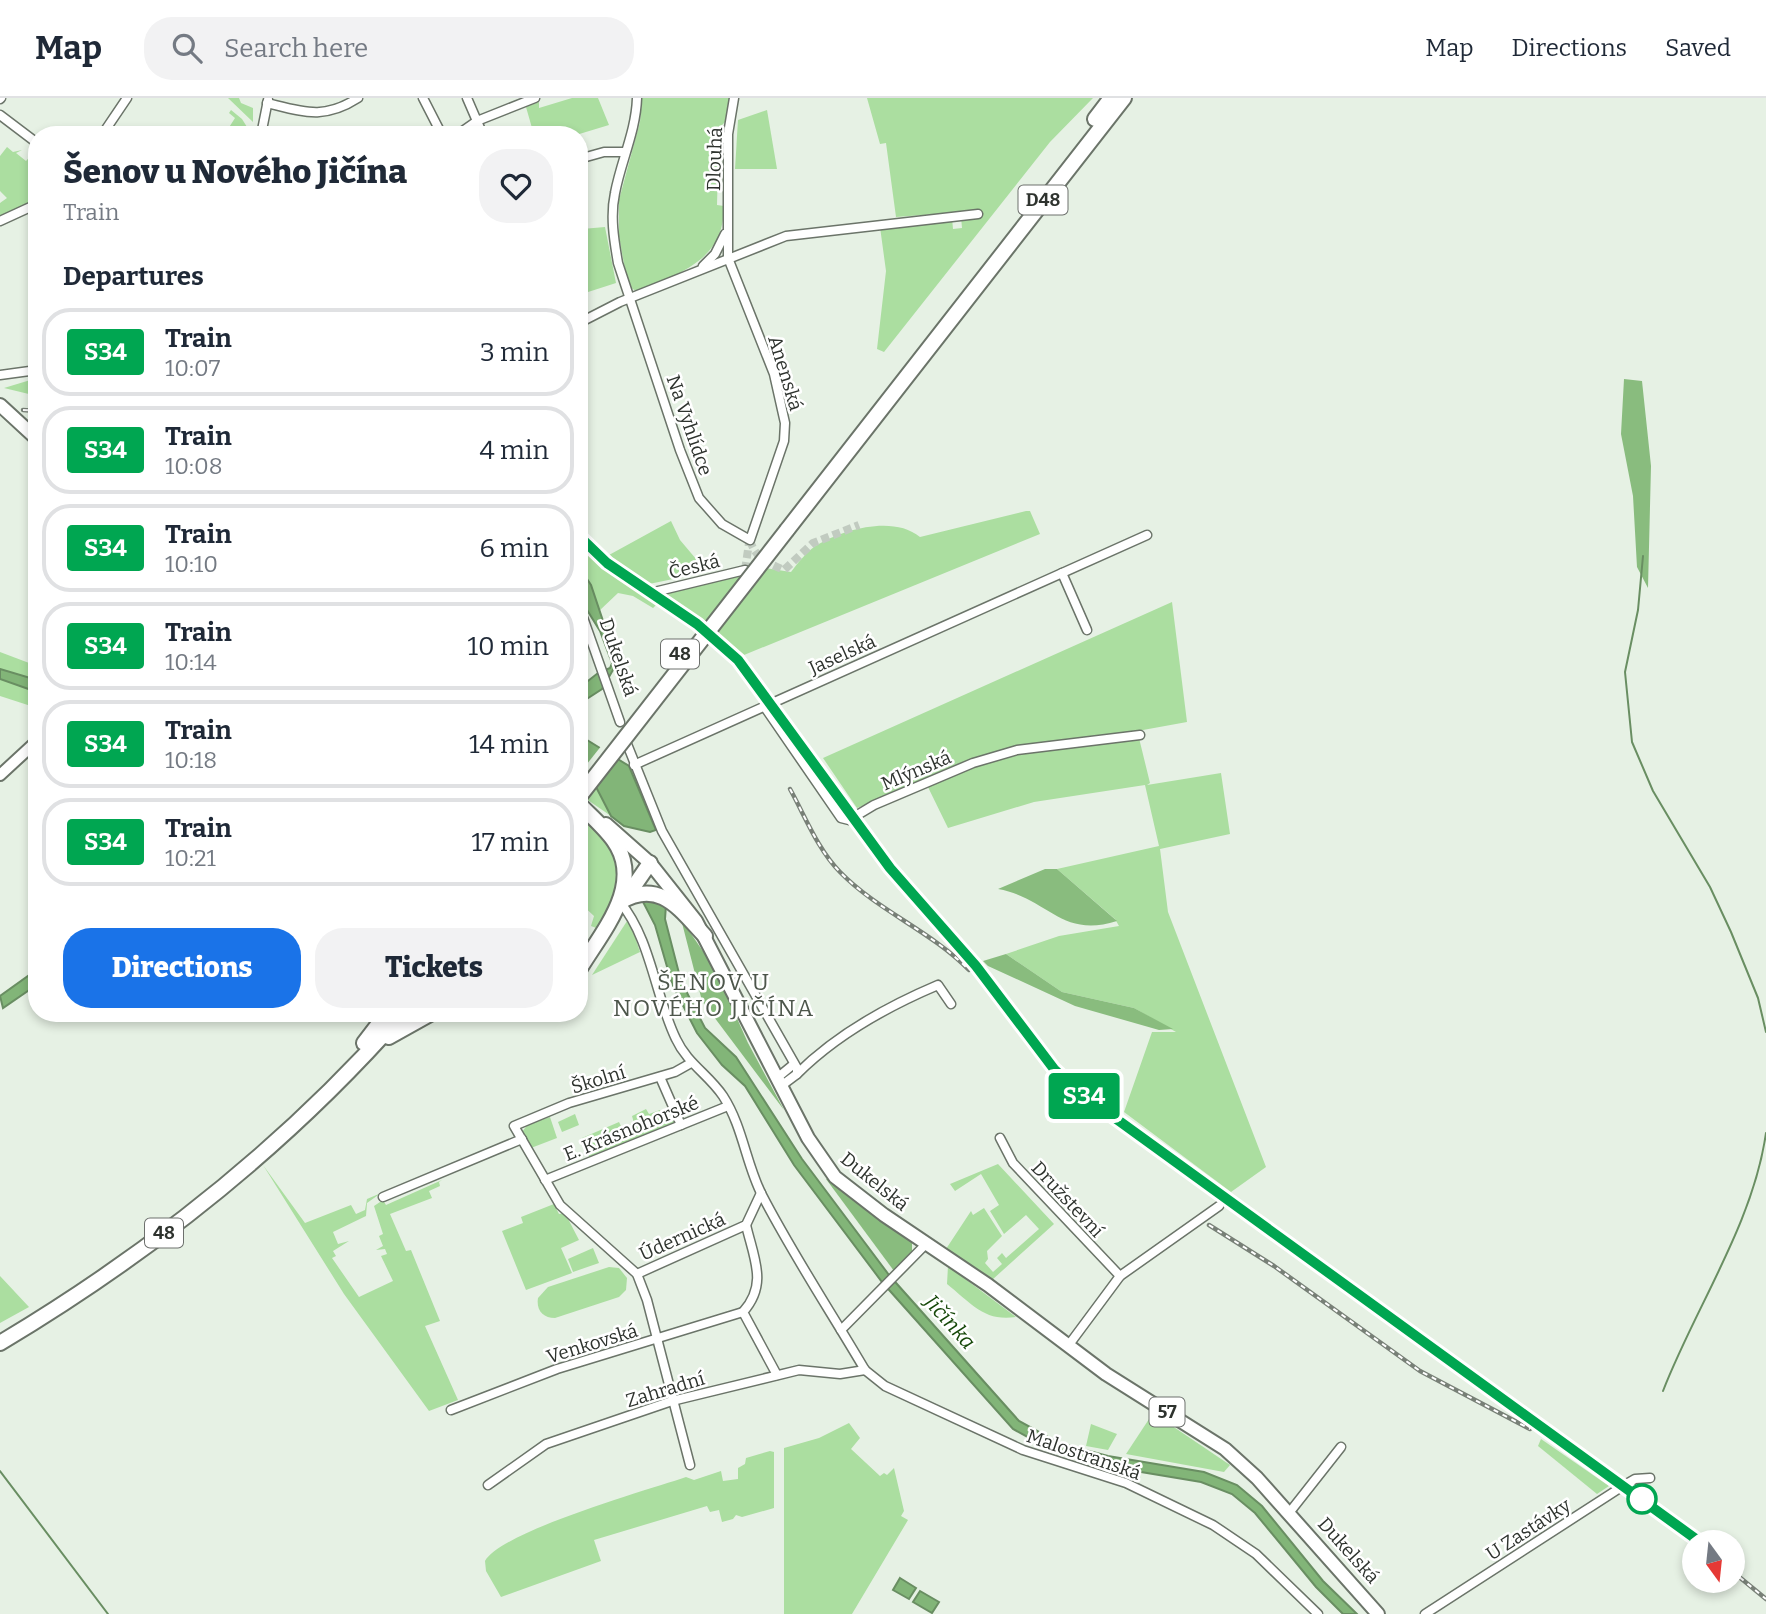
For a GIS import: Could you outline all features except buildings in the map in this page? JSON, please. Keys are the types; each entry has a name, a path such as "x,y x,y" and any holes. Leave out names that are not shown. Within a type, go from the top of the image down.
{"highway":[{"name":"D48","path":"784,528 1111,98"},
{"name":"D48","path":"784,528 1124,98"},
{"name":"48","path":"588,772 784,528"},
{"name":"48","path":"588,790 784,528"},
{"path":"588,811 618,848 624,869 623,897"},
{"path":"588,955 648,861"},
{"path":"623,897 648,894 664,897 705,936"},
{"path":"362,1052 381,1022"},
{"name":"48","path":"0,1343 86,1289 184,1217 296,1122 362,1052 386,1022"},
{"name":"48","path":"0,1335 102,1270 180,1211 291,1116 394,1022"},
{"path":"362,1052 413,1022"}],"main road":[{"path":"0,405 28,431"},
{"path":"0,416 28,440"},
{"name":"57","path":"588,808 648,861 685,905 705,936 779,1082"},
{"name":"Dukelská","path":"779,1082 813,1149 835,1177 926,1244 988,1285 1110,1377 1224,1449 1289,1513 1378,1614"}],"street":[{"path":"108,126 127,98"},
{"path":"263,126 267,100 324,113 341,110 358,98"},
{"path":"423,98 437,126"},
{"path":"467,98 479,126"},
{"path":"470,126 535,98"},
{"name":"Na Vyhlídce","path":"637,98 635,121 625,152 613,213 618,263 699,498 722,524 750,540"},
{"name":"Dlouhá","path":"728,258 728,134 734,98"},
{"path":"0,114 28,136"},
{"path":"588,156 604,152 625,152"},
{"path":"0,221 28,208"},
{"path":"588,319 629,299 786,236 978,214"},
{"name":"Dlouhá","path":"695,272 715,254 723,241 728,221"},
{"name":"Anenská","path":"728,258 774,374 785,423 784,441 750,540"},
{"path":"0,375 28,371"},
{"name":"Jaselská","path":"634,765 1147,535"},
{"name":"Česká","path":"650,593 745,570"},
{"path":"1062,573 1087,630"},
{"name":"Dukelská","path":"588,629 620,722"},
{"name":"Mlýnská","path":"764,706 841,818 849,820 874,805 973,763 1017,750 1140,735"},
{"path":"627,744 662,831 742,967 794,1065 800,1071"},
{"path":"0,775 28,749"},
{"name":"Malostranská","path":"623,897 635,922 657,992 677,1041 691,1063 707,1076 728,1106 746,1143 761,1193 865,1370 885,1386 1023,1450 1126,1483 1213,1525 1256,1554 1318,1614"},
{"path":"779,1082 800,1071 844,1033 909,997 938,985 951,1004"},
{"name":"Školní","path":"514,1126 569,1104 660,1077 691,1063"},
{"path":"779,1082 794,1065"},
{"path":"660,1077 681,1125"},
{"name":"E. Krásnohorské","path":"545,1180 728,1106"},
{"name":"E. Krásnohorské","path":"514,1126 560,1205 611,1247 637,1274 690,1465"},
{"name":"Družstevní","path":"1000,1138 1013,1163 1120,1276"},
{"path":"383,1197 522,1139"},
{"name":"Údernická","path":"637,1274 746,1225 761,1193"},
{"path":"1068,1346 1120,1276 1219,1206"},
{"path":"746,1225 758,1278 756,1298 743,1312 777,1375"},
{"path":"841,1330 926,1244"},
{"name":"Venkovská","path":"451,1410 557,1369 743,1312"},
{"name":"Zahradní","path":"488,1485 546,1444 672,1401 799,1370 840,1374 865,1370"},
{"name":"Dukelská","path":"1289,1513 1341,1447"},
{"name":"U Zastávky","path":"1425,1614 1623,1486 1635,1479 1650,1478"}],"shaded area":[{"path":"228,98 239,98 241,103 253,108 253,122"},
{"path":"572,98 598,98 609,125 588,131 588,126 531,126 526,107 539,102 539,108"},
{"path":"642,98 731,98 726,121 719,128 717,205 724,206 720,232 709,252 691,266 636,291 628,286 619,236 619,200 640,122"},
{"path":"867,98 1093,98 1050,142 884,352 877,349 886,271 880,227 952,218 953,229 962,228 961,217 977,211 896,217 886,143 880,144"},
{"path":"231,110 246,126 230,126 235,118 229,113"},
{"path":"767,110 777,169 735,169 738,120"},
{"path":"7,147 13,152 22,150 16,153 26,161 28,159 28,204 0,217 0,203 7,198 0,191 0,156"},
{"path":"605,227 616,283 588,292 588,228"},
{"path":"1624,379 1642,381 1651,466 1648,588 1637,567 1633,496 1621,434"},
{"path":"28,381 28,394 4,388"},
{"path":"1030,511 1040,534 744,655 713,629 661,593 765,568 791,572 817,545 855,530 897,527 920,537"},
{"path":"671,521 680,540 707,572 649,584 609,555"},
{"path":"588,552 610,572 656,605 653,608 633,596 618,593 599,611 588,580"},
{"path":"588,580 617,663 602,689 588,698 588,681 610,668 612,663 600,631 588,612"},
{"path":"1172,602 1187,722 1132,732 1139,738 1150,783 1147,785 1221,773 1230,834 1160,849 1168,912 1266,1167 1231,1192 1124,1112 1152,1032 1176,1032 1134,1008 1062,992 1006,954 1059,936 1119,926 1115,919 1057,869 1159,846 1145,785 1034,802 948,828 925,781 857,808 823,758"},
{"path":"0,652 28,663 28,677 0,669"},
{"path":"0,669 28,677 28,689 0,679"},
{"path":"0,679 28,689 28,705 0,696"},
{"path":"588,741 629,766 656,830 650,832 624,826 611,816 594,783 588,780"},
{"path":"588,780 594,783 611,816 588,800"},
{"path":"588,822 615,848 620,886 599,929 591,926 594,916 588,910"},
{"path":"1045,869 1057,869 1117,921 1082,925 1055,915 1030,900 998,889"},
{"path":"642,900 666,905 665,919 681,981 705,1028 736,1057 802,1159 889,1275 1019,1421 1059,1443 1108,1456 1204,1472 1237,1485 1262,1506 1323,1581 1357,1614 1343,1614 1316,1587 1255,1513 1232,1494 1201,1482 1105,1466 1055,1452 1013,1429 882,1282 794,1165 745,1086 722,1065 697,1033 672,984 655,925"},
{"path":"629,918 640,952 592,975"},
{"path":"681,919 715,969 748,1043 784,1110 702,1001"},
{"path":"1006,954 1062,992 1134,1008 1173,1029 1159,1030 1075,1006 988,966 983,961"},
{"path":"28,976 28,991 3,1008 0,996"},
{"path":"646,1109 649,1114 660,1110 664,1119 672,1116 675,1124 590,1159 582,1138 619,1122 622,1128 634,1123 632,1116"},
{"path":"575,1114 579,1125 562,1132 558,1122"},
{"path":"550,1117 557,1138 531,1148 522,1132 528,1124"},
{"path":"998,1164 1054,1224 992,1280 946,1249 971,1211 973,1215 984,1208 1002,1236 987,1251 988,1259 985,1263 993,1272 1002,1264 997,1258 1002,1253 1006,1258 1039,1229 1026,1215 1004,1234 990,1211 999,1205 981,1174 955,1191 950,1184"},
{"path":"263,1165 305,1223 351,1205 356,1214 365,1210 367,1199 381,1193 367,1203 366,1216 333,1232 338,1244 349,1241 333,1251 336,1256 332,1258 359,1297 393,1281 381,1256 387,1254 385,1249 376,1250 383,1246 379,1236 383,1234 374,1206 383,1200 386,1205 442,1180 439,1182 440,1186 429,1191 432,1198 390,1214 406,1251 411,1250 440,1321 425,1326 458,1400 429,1411 344,1294"},
{"path":"829,1178 912,1241 912,1251 894,1271 826,1179"},
{"path":"554,1204 559,1214 565,1213 579,1240 561,1248 572,1273 526,1290 502,1231 523,1223 521,1217"},
{"path":"593,1248 599,1263 573,1272 568,1259"},
{"path":"948,1266 1016,1317 995,1317 978,1310 947,1284"},
{"path":"609,1267 619,1268 627,1278 626,1290 619,1297 555,1318 547,1317 539,1310 538,1298 548,1287"},
{"path":"0,1276 29,1307 0,1323"},
{"path":"1153,1413 1230,1465 1224,1472 1126,1454"},
{"path":"849,1423 860,1438 851,1449 880,1476 884,1473 887,1475 894,1468 904,1511 901,1516 908,1520 852,1614 784,1614 784,1448 819,1438"},
{"path":"1091,1424 1117,1434 1108,1450 1086,1446"},
{"path":"1541,1439 1609,1486 1597,1494 1538,1446"},
{"path":"774,1452 774,1508 742,1517 736,1515 733,1519 722,1522 719,1510 710,1512 707,1506 594,1540 601,1561 501,1597 486,1571 485,1561 497,1549 546,1525 686,1477 694,1480 721,1471 723,1481 738,1479 738,1468 745,1464 746,1458"},
{"path":"900,1578 916,1588 909,1599 893,1590"},
{"path":"920,1591 939,1602 932,1613 913,1602"}],"pier":[{"path":"602,745 619,756 591,786 588,784 588,763"}],"waterway":[{"path":"1643,556 1638,610 1625,672 1632,742 1653,791 1710,887 1731,932 1758,998 1766,1032"},
{"path":"1663,1391 1749,1200 1766,1133"},
{"path":"0,1471 108,1614"}],"tunnel":[{"path":"750,540 759,556 784,570 813,543 859,525"},
{"path":"745,570 749,543"}],"railway":[{"path":"23,410 28,410"},
{"path":"588,545 607,563 697,624"},
{"path":"713,635 748,672 890,868 976,966 1054,1069 1075,1089 1684,1530"},
{"path":"790,789 818,843 840,872 969,970"},
{"path":"1209,1225 1274,1266 1420,1371 1530,1429"},
{"path":"1745,1582 1766,1599"}],"train":[{"name":"S34","path":"588,546 607,563 713,635 738,660 890,868 976,966 1054,1069 1075,1089 1683,1530"}],"district":[{"name":"ŠENOV U NOVÉHO JIČÍNA","path":"714,995"}],"water label":[{"name":"Jičínka","path":"950,1322"}]}
